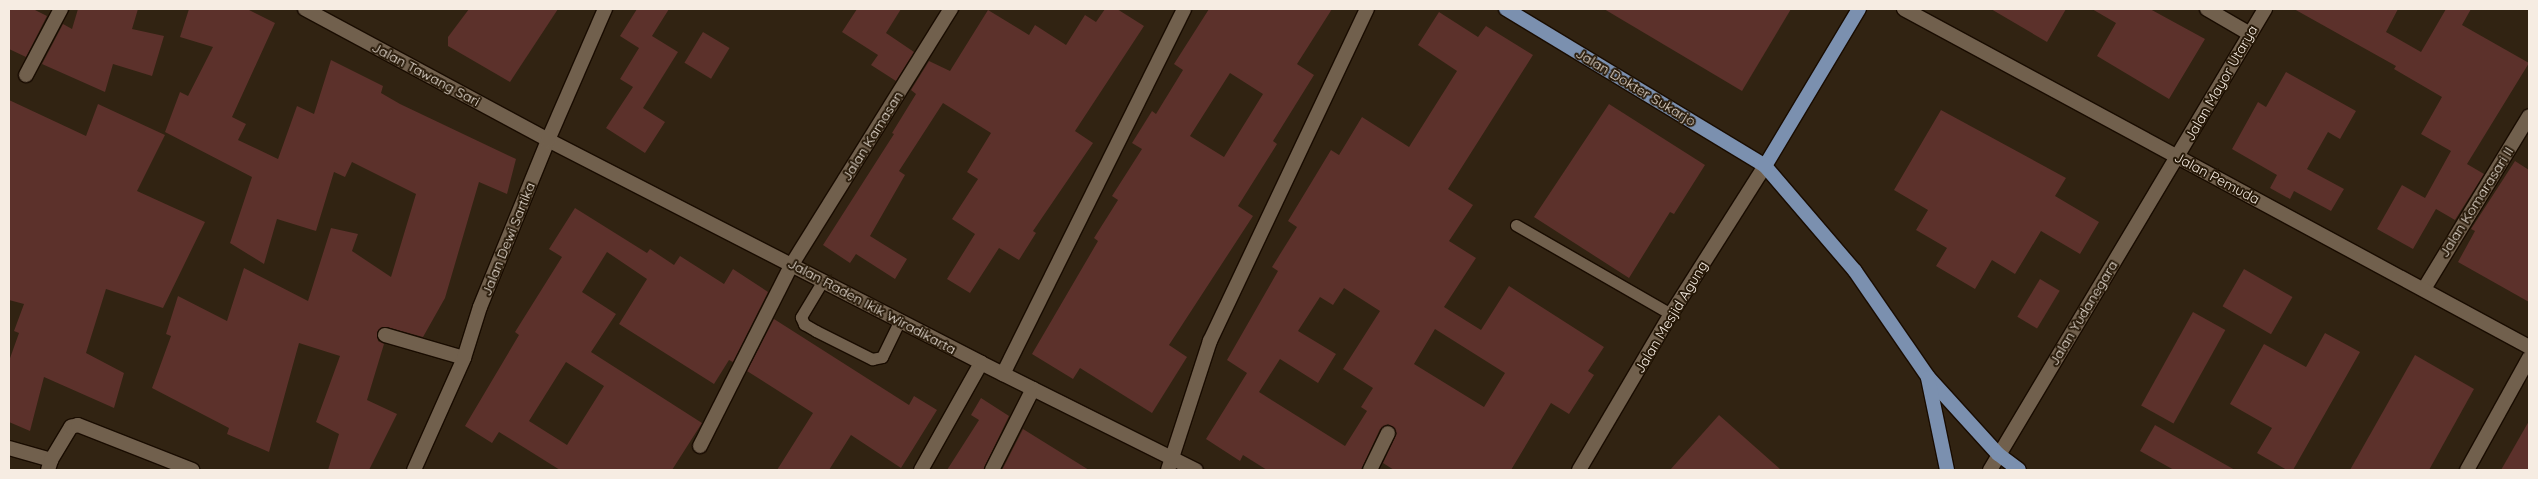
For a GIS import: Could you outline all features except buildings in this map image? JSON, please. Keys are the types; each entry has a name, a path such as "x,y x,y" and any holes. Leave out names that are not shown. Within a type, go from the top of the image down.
{"main road":[{"name":"Jalan Dokter Sukarjo","path":"1506,9 1766,166 1855,271 1928,377 1998,454 2020,470"},
{"path":"1766,166 1859,9"},
{"path":"1928,377 1947,470"}],"street":[{"path":"26,75 61,9"},
{"name":"Jalan Tawang Sari","path":"305,9 548,140"},
{"name":"Jalan Dewi Sartika","path":"414,470 464,358 480,307 548,140 605,9"},
{"name":"Jalan Kamasan","path":"700,446 792,264 951,9"},
{"path":"1003,374 1184,9"},
{"path":"1169,463 1210,341 1367,9"},
{"name":"Jalan Pemuda","path":"1904,9 2529,347"},
{"path":"2207,9 2250,34"},
{"name":"Jalan Mayor Utarya","path":"2178,157 2265,9"},
{"name":"Jalan Komarasari II","path":"2424,289 2529,116"},
{"name":"Jalan Raden Ikik Wiradikarta","path":"548,140 792,264 822,282 900,320 1169,463 1196,470"},
{"name":"Jalan Yudanegara","path":"1990,470 2178,157"},
{"name":"Jalan Mesjid Agung","path":"1580,470 1670,314 1766,166"},
{"path":"385,335 464,358"},
{"path":"2467,470 2529,358"},
{"path":"921,470 980,363"},
{"path":"992,470 1032,389"},
{"path":"9,448 50,465 71,427 78,425 192,470"},
{"path":"1370,470 1388,433"}],"lane":[{"path":"1516,225 1670,314"},
{"path":"822,282 801,318 804,324 872,359 882,357 900,320"}]}
